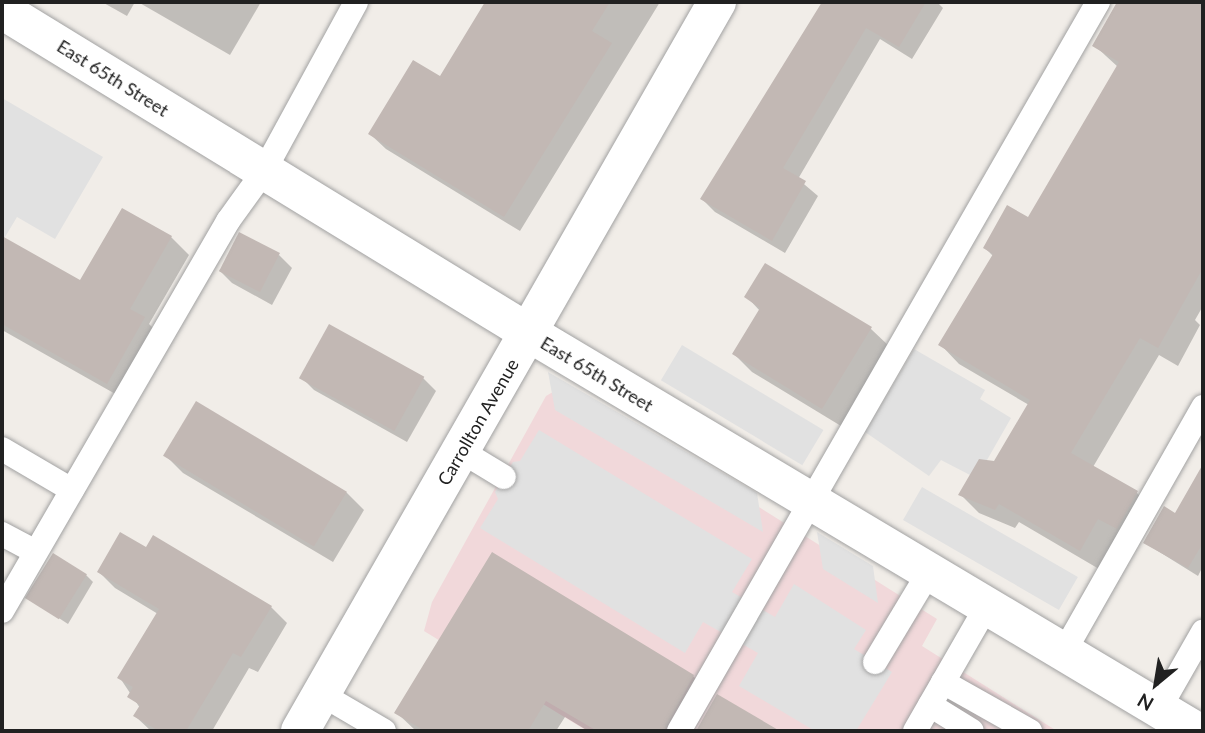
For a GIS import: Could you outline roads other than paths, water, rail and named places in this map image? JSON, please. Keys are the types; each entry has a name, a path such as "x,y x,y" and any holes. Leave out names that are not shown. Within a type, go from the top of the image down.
{"street":[{"name":"Carrollton Avenue","path":"300,731 718,2"},
{"name":"East 65th Street","path":"2,10 529,333 1196,731"}],"lane":[{"path":"2,611 228,221 264,171 356,2"},
{"path":"679,731 1098,2"},
{"path":"1064,652 1203,407"},
{"path":"2,449 72,489"},
{"path":"461,451 504,477"},
{"path":"2,534 36,552"},
{"path":"875,662 929,572"},
{"path":"918,730 987,606"},
{"path":"1159,709 1203,632"},
{"path":"943,682 1030,731"},
{"path":"321,694 384,731"},
{"path":"930,705 972,731"}]}
